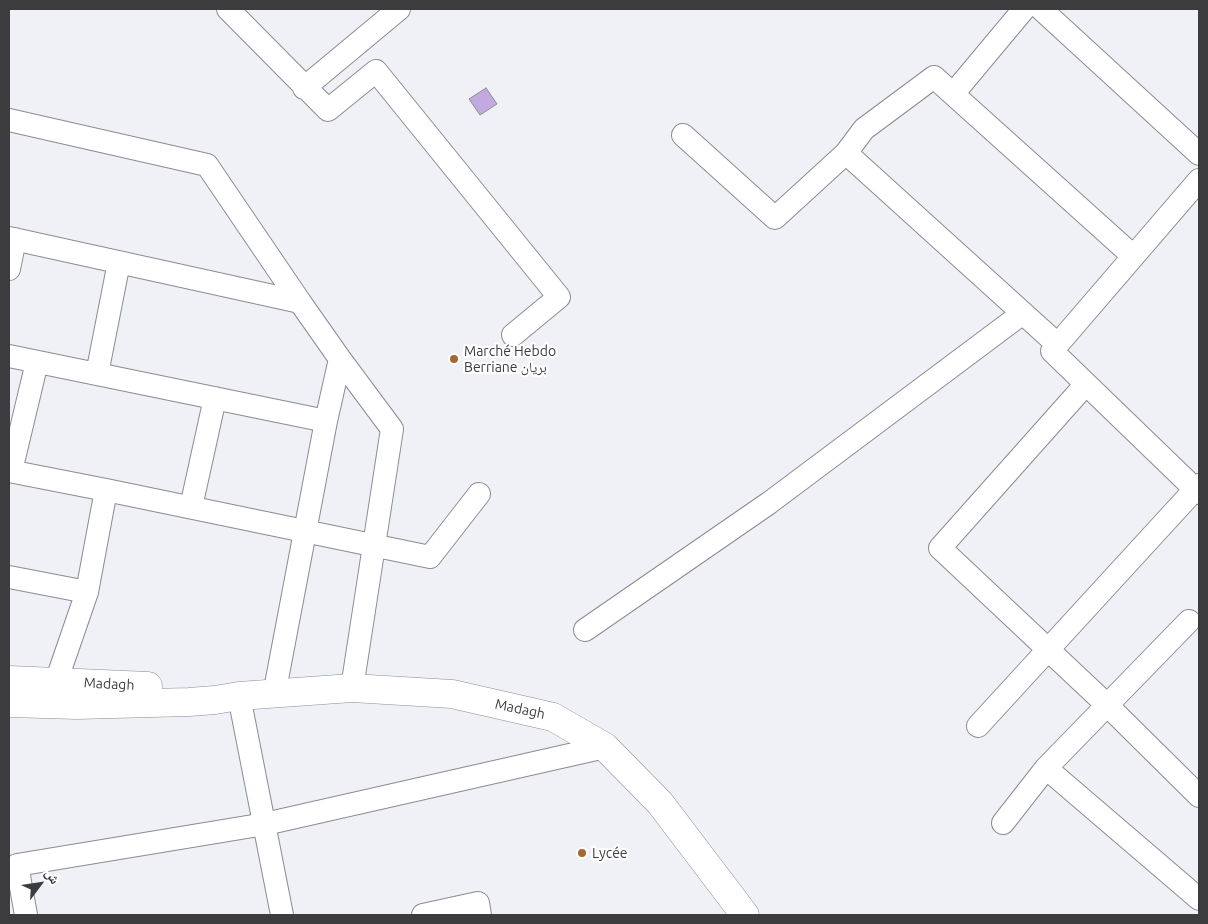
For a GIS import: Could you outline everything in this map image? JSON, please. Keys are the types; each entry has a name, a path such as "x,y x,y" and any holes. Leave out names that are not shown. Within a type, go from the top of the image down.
{"street":[{"path":"228,9 304,88 328,110 376,71 559,297 513,335"},
{"path":"304,88 399,9"},
{"path":"953,94 1024,9"},
{"path":"1041,9 1199,154"},
{"path":"683,135 775,218 846,153 864,129 934,78 1133,256"},
{"path":"9,120 207,166 340,359 392,429 352,688"},
{"path":"846,153 1056,344"},
{"path":"978,726 1198,489 1052,351 1056,344 1199,180"},
{"path":"9,269 12,238 300,302"},
{"path":"96,374 120,262"},
{"path":"585,630 769,503 1023,313"},
{"path":"9,356 326,421"},
{"path":"274,695 307,530 326,421 340,359"},
{"path":"37,362 10,471 307,530 430,557 479,494"},
{"path":"1086,384 940,548 1108,705 1199,796"},
{"path":"191,507 216,398"},
{"path":"56,682 87,592 106,490"},
{"path":"9,577 87,592"},
{"path":"1003,823 1046,768 1196,620"},
{"name":"Madagh","path":"9,680 203,688 239,696"},
{"name":"Madagh","path":"9,703 77,705 189,702 239,696 352,688 452,694 553,717 605,747 660,803 745,915"},
{"path":"239,696 282,915"},
{"path":"26,915 17,865 265,824 605,747"},
{"path":"1046,768 1199,899"},
{"path":"423,915 478,903 480,915"}],"building":[{"path":"486,88 497,104 480,115 469,99"}],"place":[{"name":"Marché Hebdo Berriane بريان","path":"454,359"},
{"name":"Lycée","path":"582,853"}]}
